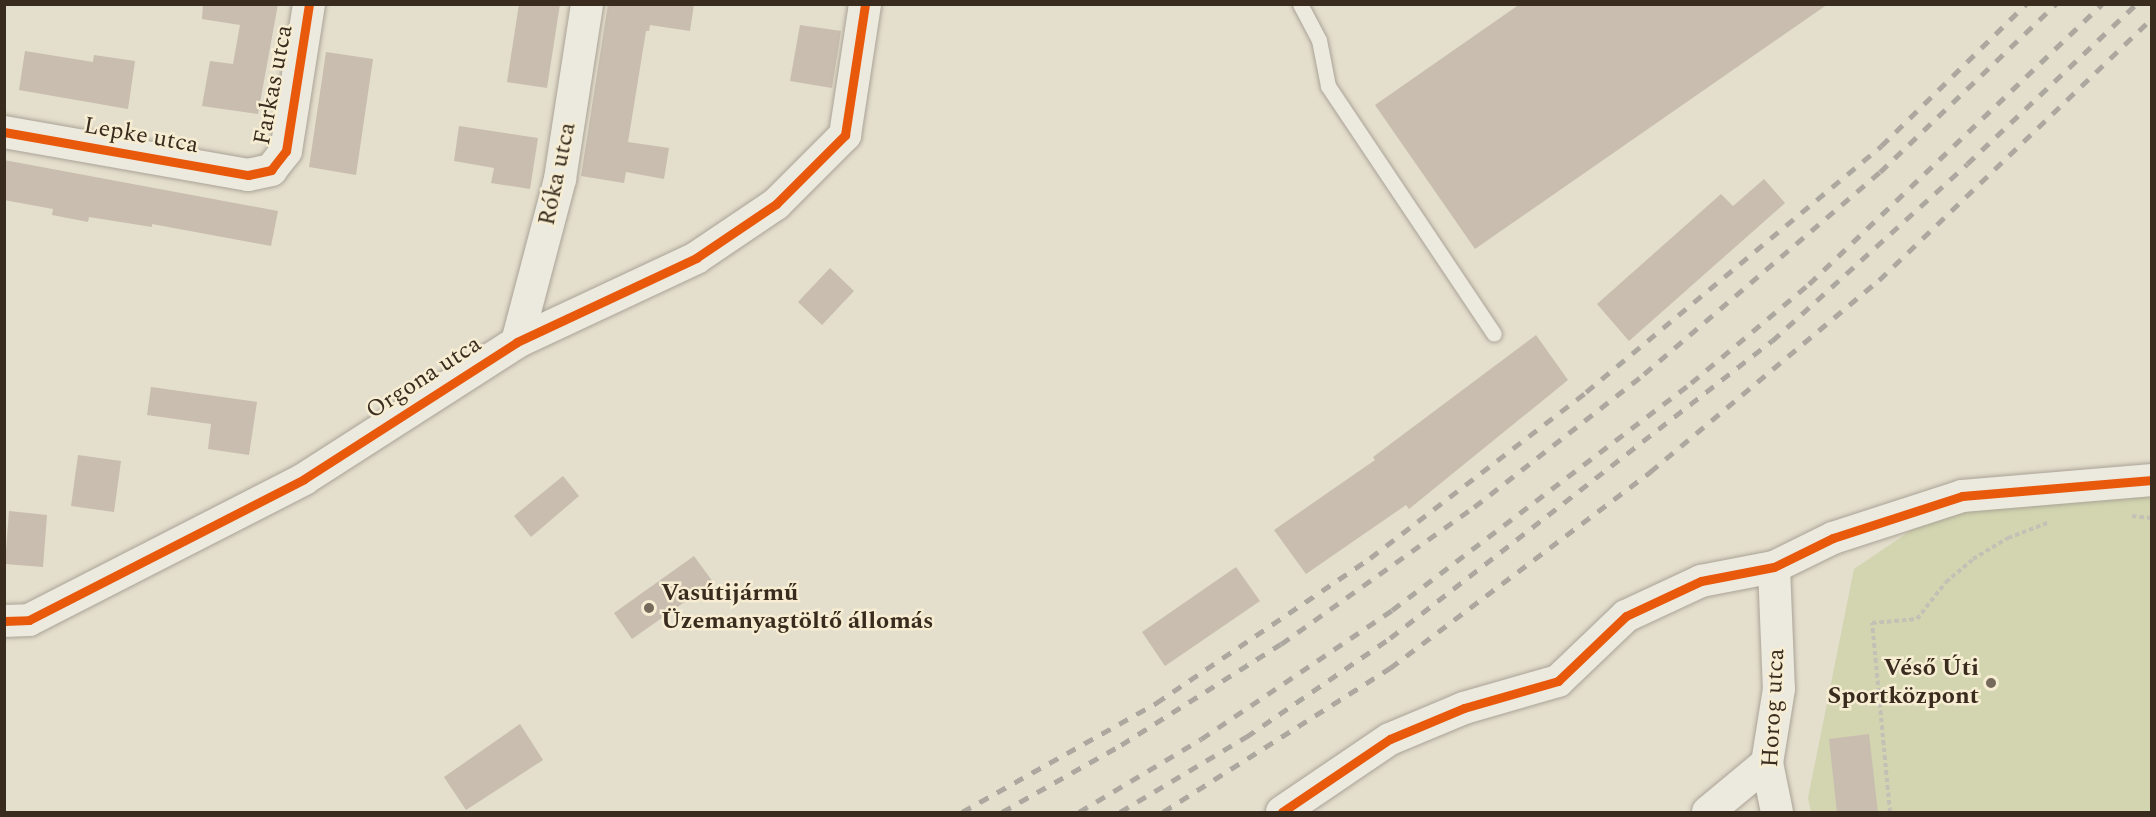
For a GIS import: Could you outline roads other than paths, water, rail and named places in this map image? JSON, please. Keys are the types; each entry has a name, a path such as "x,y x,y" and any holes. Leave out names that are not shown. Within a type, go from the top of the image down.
{"street":[{"name":"Farkas utca","path":"271,170 286,151 309,4"},
{"name":"Róka utca","path":"517,342 560,179 587,4"},
{"name":"Orgona utca","path":"4,621 29,620 304,478 517,342 696,258 776,204 845,135 865,4"},
{"name":"Lepke utca","path":"4,132 248,175 271,170"},
{"path":"1282,813 1390,739 1464,708 1558,681 1626,616 1701,581 1774,567 1833,538 1962,496 2151,480"},
{"name":"Horog utca","path":"1774,567 1779,689 1767,763 1777,813"},
{"path":"1708,813 1767,763"}],"lane":[{"path":"1300,4 1318,40 1328,86 1494,334"}],"railway":[{"path":"962,812 1156,703 1370,558 1586,392 1881,146 2026,4"},
{"path":"1002,812 1121,745 1281,644 1474,507 1644,374 1880,172 2056,4"},
{"path":"1079,812 1201,739 1392,610 1691,383 1809,284 2102,4"},
{"path":"1120,812 1246,737 1390,638 1772,341 1967,164 2136,4"},
{"path":"1163,812 1390,668 1650,472 1879,280 2152,18"}],"place":[{"name":"Vasútijármű Üzemanyagtöltő állomás","path":"649,608"},
{"name":"Véső Úti Sportközpont","path":"1991,683"}]}
